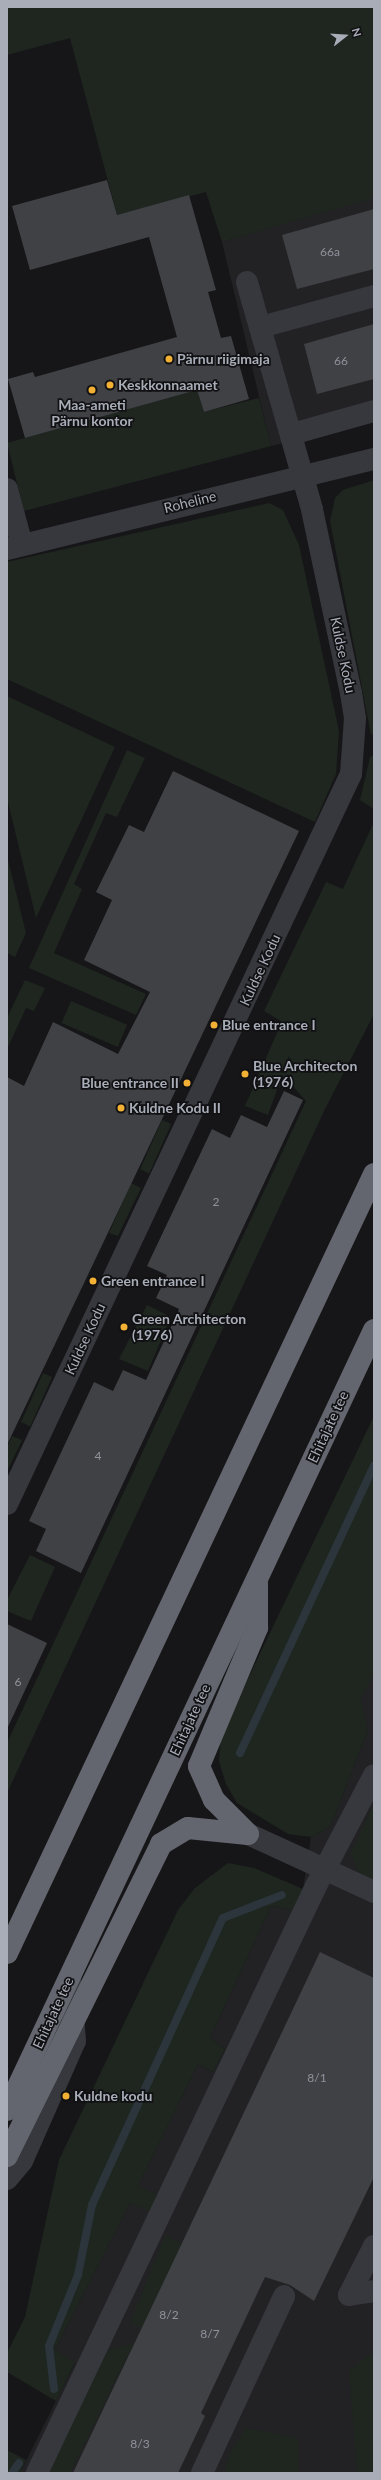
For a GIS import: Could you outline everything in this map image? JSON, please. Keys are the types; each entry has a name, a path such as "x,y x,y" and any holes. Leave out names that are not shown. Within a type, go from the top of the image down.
{"highway":[{"path":"7,1953 13,1933 374,1174"},
{"name":"Ehitajate tee","path":"7,2110 374,1330"},
{"path":"248,1834 214,1800 199,1766 258,1628 257,1579"},
{"path":"7,2156 161,1844 188,1828 248,1834"}],"street":[{"name":"Kuldse Kodu","path":"7,1504 351,774 355,718 351,693 303,476 247,282"},
{"path":"261,327 374,296"},
{"path":"292,434 374,411"},
{"name":"Roheline","path":"15,547 374,459"},
{"path":"7,489 15,547"},
{"path":"37,2473 323,1872 374,1775"},
{"path":"248,1834 323,1872 374,1892"},
{"path":"7,2178 22,2161 43,2118 74,2041 70,1977"},
{"path":"374,2246 349,2295 374,2291"},
{"path":"202,2473 284,2296"}],"shaded area":[{"path":"7,7 374,7 374,198 222,242 206,192 117,215 70,38 7,55"},
{"path":"374,197 374,421 271,446 222,242"},
{"path":"197,390 204,412 259,398 271,446 24,511 7,443"},
{"path":"374,480 374,733 371,735 330,521 335,498 343,490"},
{"path":"269,503 283,510 299,545 339,731 336,774 315,822 7,679 7,562"},
{"path":"7,696 115,747 36,918 7,798"},
{"path":"127,750 145,758 117,817 106,813 74,884 82,889 54,953 146,994 136,1015 29,968"},
{"path":"374,755 374,809 360,800 370,757"},
{"path":"374,822 374,1014 325,1109 7,1793 7,1743 306,1101 289,1082 278,1087 268,1115 245,1106 281,1021 264,1011 326,882 343,889"},
{"path":"7,856 26,933 15,957 7,953"},
{"path":"25,980 45,988 34,1011 26,1008 7,1049 7,1018"},
{"path":"71,1001 127,1025 118,1047 62,1023"},
{"path":"162,1120 171,1124 149,1173 140,1169"},
{"path":"131,1183 141,1188 118,1236 109,1233"},
{"path":"147,1305 171,1317 148,1371 119,1359"},
{"path":"43,1373 52,1377 30,1426 21,1422"},
{"path":"374,1416 374,1672 361,1701 368,1730 330,1827 311,1837 288,1834 237,1803 226,1784 219,1761 221,1735"},
{"path":"12,1436 22,1440 7,1472 7,1447"},
{"path":"30,1555 55,1567 31,1621 7,1611 7,1600"},
{"path":"374,1672 374,2473 20,2473 75,2363 55,2350 130,2203 151,2211 138,2186 198,2064 213,2072 225,2049 210,2038 271,1906 294,1911 303,1889 311,1837 330,1827 368,1730 360,1701"},
{"path":"374,1804 374,1881 359,1874 351,1853"},
{"path":"228,1863 254,1868 303,1889 294,1911 271,1906 210,2038 225,2049 213,2072 198,2064 138,2186 158,2195 151,2212 130,2203 55,2350 75,2362 56,2401 7,2372 7,2353 25,2317 59,2160 178,1910 195,1888"},
{"path":"165,2236 182,2243 146,2330 130,2323"},
{"path":"130,2344 133,2345 70,2473 49,2473 107,2351"},
{"path":"369,2355 374,2355 374,2473 357,2473 349,2371"},
{"path":"245,2428 298,2438 298,2473 225,2473 227,2460"},
{"path":"7,2450 26,2460 20,2473 7,2473"}],"building":[{"path":"107,180 117,215 189,195 216,290 208,292 221,338 231,336 249,399 204,412 197,390 25,438 8,379 33,372 35,377 177,337 149,237 30,270 12,206"},
{"path":"374,209 374,269 297,289 282,235"},
{"path":"374,324 374,379 317,394 304,344"},
{"name":"Kuldne Kodu II","path":"173,771 299,831 7,1445 7,1077 24,1086 53,1022 118,1054 150,992 84,960 112,900 96,892 129,825 144,832"},
{"path":"284,1091 303,1100 81,1573 36,1551 46,1529 29,1521 94,1382 113,1391 123,1370 146,1380 179,1309 156,1298 167,1275 147,1266 212,1129 230,1138 241,1115 267,1127"},
{"path":"7,1624 47,1643 7,1729"},
{"path":"320,1952 374,1978 374,2177 314,2301 290,2285 265,2277 201,2413 205,2416 178,2473 73,2473"}],"waterway":[{"path":"240,1753 374,1466"},
{"path":"54,2389 49,2346 78,2275 92,2205 223,1918 282,1895"},
{"path":"12,2473 19,2463"}],"place":[{"name":"Pärnu riigimaja","path":"169,359"},
{"name":"Keskkonnaamet","path":"110,385"},
{"name":"Maa-ameti Pärnu kontor","path":"92,390"},
{"name":"Blue entrance I","path":"214,1025"},
{"name":"Blue Architecton (1976)","path":"245,1074"},
{"name":"Blue entrance II","path":"187,1083"},
{"name":"Kuldne Kodu II","path":"121,1108"},
{"name":"Green entrance I","path":"93,1281"},
{"name":"Green Architecton (1976)","path":"124,1327"},
{"name":"Kuldne kodu","path":"66,2096"}]}
